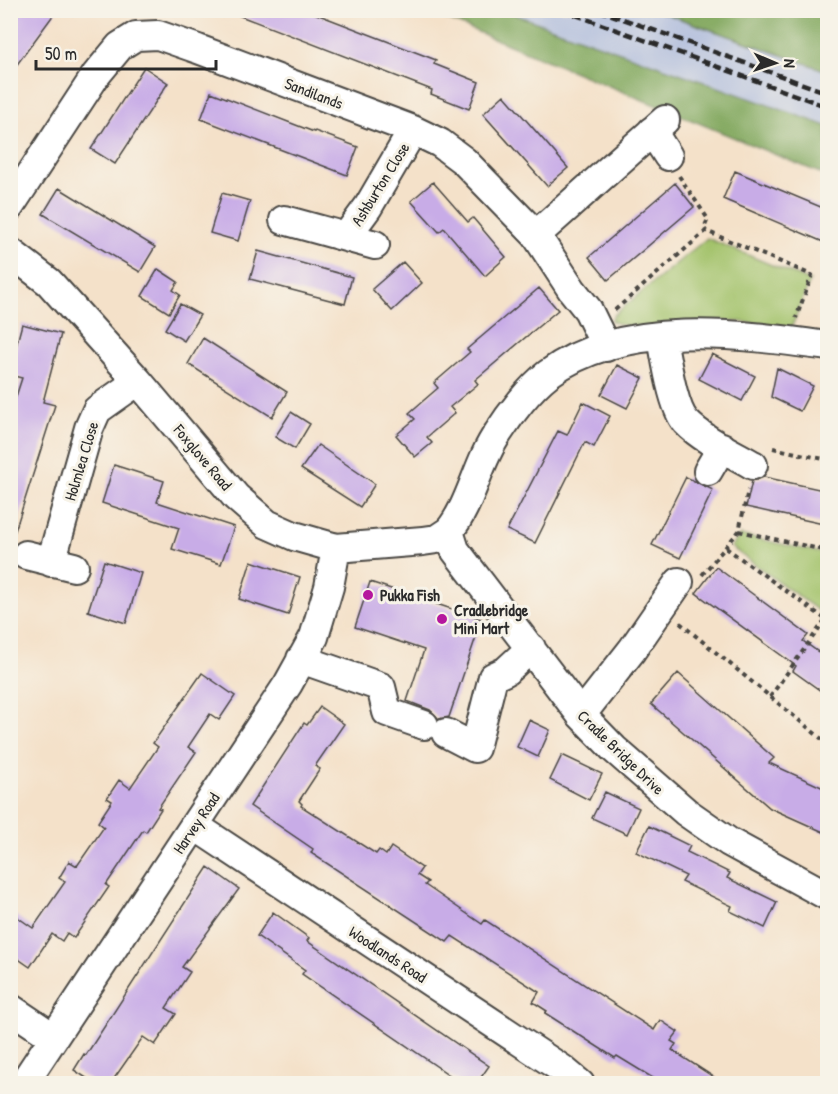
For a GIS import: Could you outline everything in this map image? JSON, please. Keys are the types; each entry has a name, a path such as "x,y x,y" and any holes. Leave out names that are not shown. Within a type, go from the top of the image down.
{"street":[{"name":"Sandilands","path":"10,206 45,156 96,75 120,46 136,36 158,35 413,130 440,143 464,161 536,235 588,310 600,336"},
{"path":"536,235 658,125 668,156"},
{"name":"Ashburton Close","path":"346,237 368,207 413,130"},
{"name":"Ashburton Close","path":"284,220 375,245"},
{"name":"Foxglove Road","path":"10,252 49,282 138,381 236,496 267,524 294,536 336,548 423,541 437,538 449,531"},
{"path":"449,531 459,519 485,455 509,417 546,375 586,353 600,336 710,334 788,340 828,346"},
{"path":"662,336 671,382 680,414 686,423 753,465"},
{"name":"Holmlea Close","path":"50,561 89,428 97,410 138,381"},
{"path":"708,471 722,447"},
{"name":"Cradle Bridge Drive","path":"449,531 455,550 581,716 648,781 686,812 729,842 828,896"},
{"name":"Harvey Road","path":"23,1083 288,684 314,637 336,548"},
{"path":"581,716 660,623 679,582"},
{"path":"301,659 381,687 387,712 435,729 476,748 493,677 506,670 531,648"},
{"name":"Woodlands Road","path":"195,826 580,1083"},
{"path":"10,1008 53,1037"}],"path":[{"path":"668,156 708,219 704,228 706,231"},
{"path":"600,336 610,315 706,231"},
{"path":"706,231 812,275 788,340"},
{"path":"679,582 693,585 739,531 753,465 765,446 828,460"},
{"path":"739,531 828,551"},
{"path":"726,548 826,620 770,697"},
{"path":"660,623 770,697 828,744"}],"shaded area":[{"path":"505,11 658,11 827,71 827,126"}],"green space":[{"path":"427,11 505,11 827,126 827,176"},
{"path":"658,11 827,11 827,71"},
{"path":"707,238 810,281 791,329 747,322 721,321 646,327 619,324 611,320 614,315"},
{"path":"740,535 827,554 827,617 731,547"}],"building":[{"path":"17,10 57,10 10,74 10,19"},
{"path":"231,10 306,10 436,60 434,64 479,82 469,109 431,94 432,90 230,12"},
{"path":"144,67 168,83 115,164 91,149"},
{"path":"211,92 358,147 347,175 201,119"},
{"path":"504,95 568,168 547,186 483,114"},
{"path":"735,171 828,210 828,244 723,199"},
{"path":"433,182 468,222 473,218 506,257 485,276 444,228 439,232 411,201"},
{"path":"675,183 694,207 608,280 589,257"},
{"path":"59,188 155,247 140,272 43,214"},
{"path":"222,193 250,201 238,241 210,233"},
{"path":"258,251 352,277 345,304 250,279"},
{"path":"403,262 422,283 392,311 372,289"},
{"path":"158,269 178,282 173,290 180,295 169,313 142,296"},
{"path":"539,288 558,310 475,380 478,384 450,407 455,413 427,437 432,443 415,457 396,435 415,419 409,413 438,388 434,383 470,352 467,349"},
{"path":"180,304 200,315 184,341 165,329"},
{"path":"22,324 61,334 43,402 55,405 15,531 10,530 10,415 22,378 10,375 10,369"},
{"path":"203,338 287,392 272,417 188,364"},
{"path":"712,354 755,376 742,401 699,379"},
{"path":"617,365 643,378 627,408 601,395"},
{"path":"777,368 813,386 800,411 771,397"},
{"path":"583,402 610,416 594,447 585,442 535,543 507,530 558,431 567,435"},
{"path":"291,412 310,424 295,449 275,437"},
{"path":"318,445 375,484 360,507 301,469"},
{"path":"114,465 164,481 157,502 234,527 221,564 172,549 179,528 102,503"},
{"path":"686,477 713,490 680,558 652,545"},
{"path":"764,477 828,491 828,525 746,507 752,481"},
{"path":"104,561 141,573 126,623 88,611"},
{"path":"251,561 300,577 288,615 239,599"},
{"path":"716,567 808,635 803,641 828,659 828,696 793,671 796,666 696,593"},
{"path":"370,582 482,619 449,717 439,719 430,710 407,701 424,650 355,627"},
{"path":"202,673 235,696 219,720 210,714 188,747 196,752 158,808 161,809 146,832 143,830 106,885 109,887 74,938 67,933 62,941 52,934 30,967 10,953 10,912 33,928 65,882 59,878 69,861 77,866 104,827 98,822 112,801 107,798 119,780 130,788 158,747 153,743"},
{"path":"678,673 774,758 769,763 828,790 828,834 770,808 651,704"},
{"path":"320,707 344,724 315,766 320,769 299,801 301,806 376,854 379,850 386,855 391,847 422,868 417,875 428,882 425,885 482,924 485,920 654,1030 660,1020 678,1032 671,1041 676,1044 672,1050 723,1083 661,1083 617,1056 615,1058 545,1013 547,1011 533,1002 539,992 452,936 447,942 311,853 313,849 250,806 304,723 307,725"},
{"path":"529,720 550,730 538,757 517,747"},
{"path":"562,755 602,774 589,800 550,780"},
{"path":"605,792 639,808 627,834 592,818"},
{"path":"649,826 690,846 687,852 730,873 727,878 777,902 765,928 730,911 732,906 682,882 686,876 636,852"},
{"path":"208,867 239,889 182,967 190,972 166,1008 176,1014 155,1045 143,1037 111,1083 94,1083 74,1070"},
{"path":"273,912 309,938 307,941 489,1066 477,1083 461,1083 302,974 305,970 257,936"}],"railway":[{"path":"562,10 828,107"},
{"path":"598,10 828,93"}],"place":[{"name":"Pukka Fish","path":"368,595"},
{"name":"Cradlebridge Mini Mart","path":"442,619"}]}
